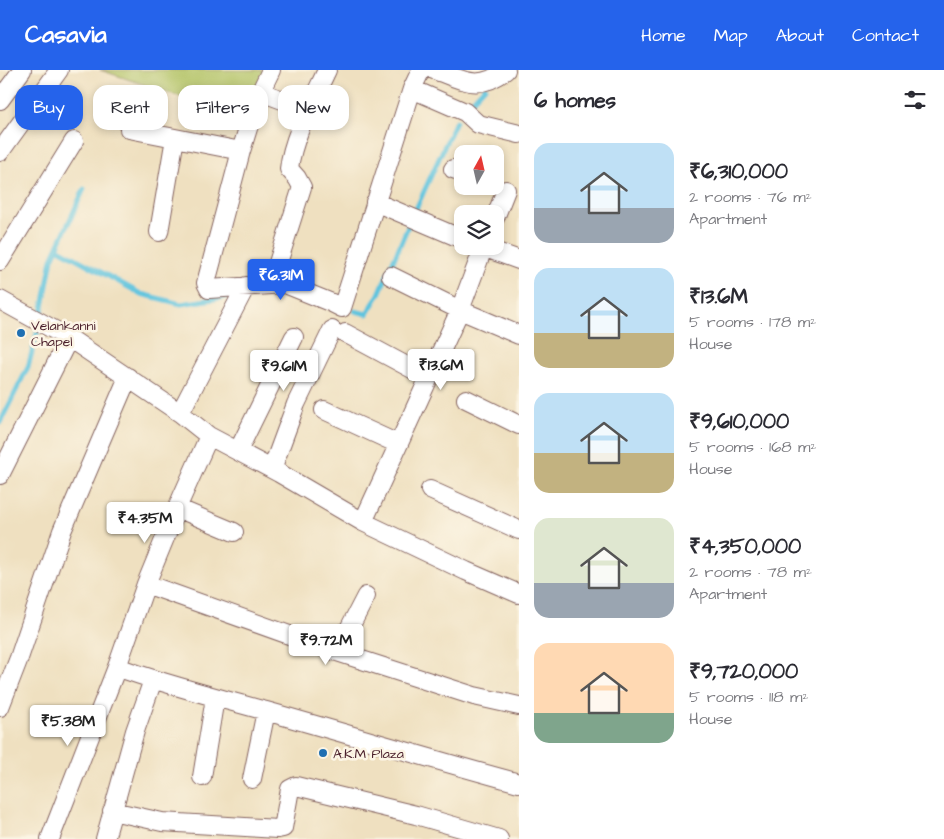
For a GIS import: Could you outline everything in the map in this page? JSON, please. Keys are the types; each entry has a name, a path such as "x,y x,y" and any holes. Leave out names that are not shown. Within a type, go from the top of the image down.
{"street":[{"path":"0,100 22,70"},
{"path":"0,152 58,70"},
{"path":"264,85 271,70"},
{"path":"320,85 327,70"},
{"path":"272,469 296,404 339,322 375,202 412,89 421,70"},
{"path":"434,70 473,77 496,78 506,70"},
{"path":"412,89 465,112 478,124 519,134"},
{"path":"134,130 241,151"},
{"path":"248,130 206,283 209,289 285,284 332,302 339,322 429,378"},
{"path":"271,285 302,187 289,169 290,157 301,130"},
{"path":"159,232 174,138"},
{"path":"0,261 74,141"},
{"path":"501,205 507,190"},
{"path":"375,202 454,236"},
{"path":"363,522 460,310 479,255"},
{"path":"504,255 519,260"},
{"path":"391,276 460,310 519,335"},
{"path":"180,413 246,286"},
{"path":"0,300 69,338 180,413 209,436 272,469 363,522 519,594"},
{"path":"238,452 294,337"},
{"path":"0,475 69,338"},
{"path":"0,707 19,658 62,531 128,377"},
{"path":"466,399 519,425"},
{"path":"324,410 398,444"},
{"path":"50,839 117,667 146,584 209,436"},
{"path":"430,490 519,530"},
{"path":"177,508 234,532"},
{"path":"146,584 337,652 474,696 519,706"},
{"path":"337,652 366,596"},
{"path":"117,667 153,680 215,698 519,783"},
{"path":"105,839 135,731 153,680"},
{"path":"202,777 215,698"},
{"path":"252,779 266,711"},
{"path":"112,811 162,822 278,829 284,828 290,789 296,786 416,815 500,839"}],"green space":[{"path":"100,70 268,70 261,85 178,85 178,96 168,93 168,85 145,85"}],"waterway":[{"path":"472,101 485,87"},
{"path":"415,211 456,121"},
{"path":"41,318 52,259 84,189"},
{"path":"355,311 367,314 379,294 409,224"},
{"path":"57,248 141,294 181,304 227,297"},
{"path":"274,293 297,298"},
{"path":"0,423 28,367 39,326"}],"place":[{"name":"Velankanni Chapel","path":"21,333"},
{"name":"A.K.M Plaza","path":"323,753"}]}
